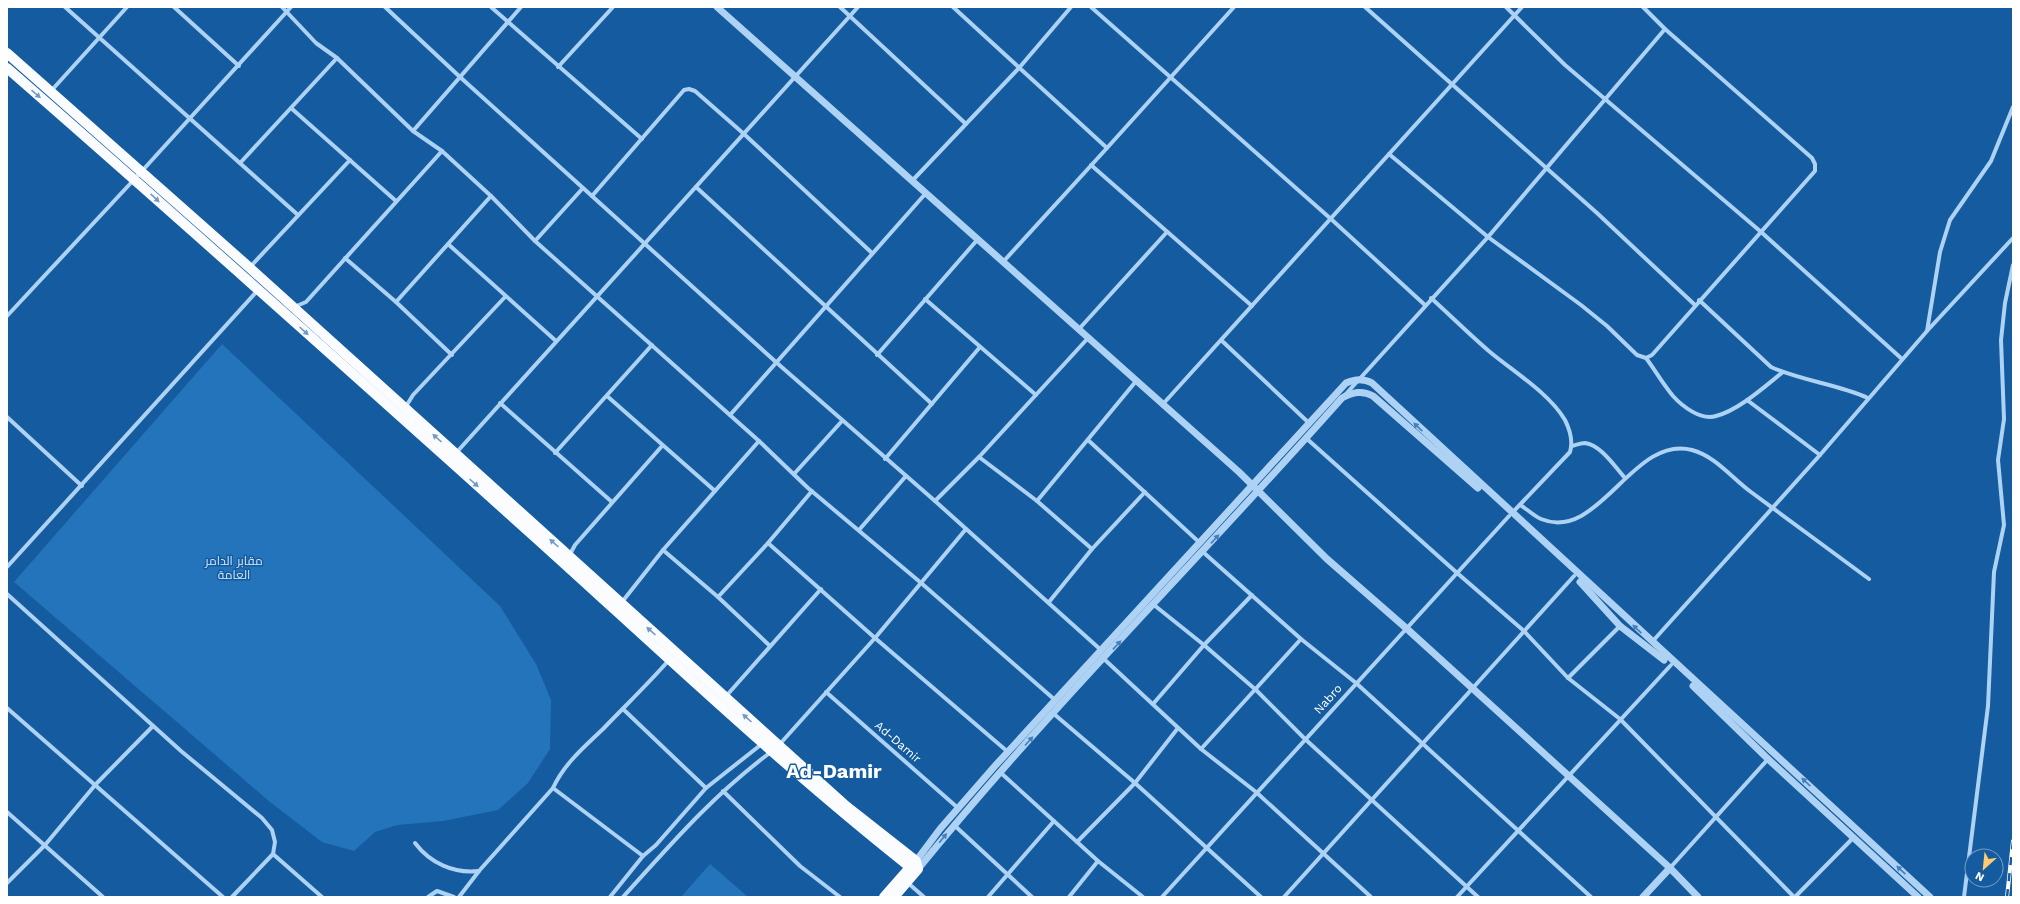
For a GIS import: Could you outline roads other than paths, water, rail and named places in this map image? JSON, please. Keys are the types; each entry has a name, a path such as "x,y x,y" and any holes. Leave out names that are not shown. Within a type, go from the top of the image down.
{"main road":[{"path":"7,53 250,268 287,310 618,606 727,699 766,740"},
{"path":"7,68 258,290 287,310 404,408 452,457 569,556 670,660 846,806 911,871"},
{"path":"884,897 911,871"},
{"path":"894,897 911,871"}],"street":[{"path":"65,7 241,162 298,215"},
{"path":"51,92 127,7"},
{"path":"174,7 239,66"},
{"path":"282,7 316,44 337,58 413,131 442,151 491,196 535,241 759,441 812,491 920,582 1055,700"},
{"path":"7,316 239,66 291,7"},
{"path":"385,7 460,77 776,363 935,501 1101,650"},
{"path":"491,7 507,23 642,139"},
{"path":"413,131 521,7"},
{"path":"558,67 613,7"},
{"path":"717,7 1137,380 1259,491 1327,559 1406,628 1670,868 1698,897"},
{"path":"840,7 966,124"},
{"path":"452,457 858,7"},
{"path":"953,7 1107,148"},
{"path":"1092,7 1331,219 1425,305"},
{"path":"1003,262 1234,7"},
{"path":"1365,7 1546,168 1695,305"},
{"path":"1506,7 1565,65 1606,98 1760,231 1902,359"},
{"path":"1163,404 1522,7"},
{"path":"1643,7 1665,29 1812,158 1815,164 1815,171 1699,300 1658,349 1646,358"},
{"path":"912,181 1019,68 1069,8"},
{"path":"911,871 1259,491 1431,298 1488,237 1665,29"},
{"path":"241,162 337,58"},
{"path":"592,196 684,90 689,89 695,91 744,134 872,253"},
{"path":"1927,331 1940,252 1950,220 1991,161 2013,107"},
{"path":"291,108 396,201"},
{"path":"287,310 306,302 442,151"},
{"path":"1389,154 1488,237 1581,305 1607,326 1637,355 1646,358 1674,396 1689,410 1705,417 1715,417 1747,400 1783,372"},
{"path":"250,268 350,160"},
{"path":"1091,165 1252,306"},
{"path":"696,187 932,404"},
{"path":"535,241 583,188"},
{"path":"730,415 926,193"},
{"path":"396,302 491,196"},
{"path":"1079,329 1167,232"},
{"path":"1652,642 1820,455 1927,331 2013,238"},
{"path":"877,355 979,239"},
{"path":"448,244 556,341"},
{"path":"345,258 396,302 452,354"},
{"path":"1964,897 1988,706 1994,572 2004,525 1998,460 2004,419 2001,340 2005,303 2013,265"},
{"path":"7,566 82,486 258,290"},
{"path":"404,408 413,396 505,296"},
{"path":"1431,298 1490,352 1550,401 1565,420 1570,433 1572,446 1584,443 1591,445 1602,453 1625,478"},
{"path":"925,299 1036,395"},
{"path":"1699,300 1771,367 1868,398"},
{"path":"935,501 979,457 1088,337"},
{"path":"1221,340 1309,423"},
{"path":"555,453 652,345"},
{"path":"886,459 980,347"},
{"path":"911,871 958,808 1055,700 1346,383 1358,379 1367,380 1372,384 1574,576 1620,626 1671,665 1768,759 1918,897"},
{"path":"1037,501 1137,380"},
{"path":"1342,398 1357,392 1364,392 1373,396 1510,515 1652,642 1774,752 1930,897"},
{"path":"607,396 662,446 715,491"},
{"path":"1747,400 1820,455"},
{"path":"500,403 612,502"},
{"path":"7,417 82,486"},
{"path":"794,474 842,421"},
{"path":"1306,438 1524,631 1568,678 1620,719 1794,897 1854,837"},
{"path":"1088,440 1200,543"},
{"path":"618,606 663,550 759,441"},
{"path":"569,556 575,545 662,446"},
{"name":"Nabro","path":"1162,897 1456,572 1570,452 1572,446"},
{"path":"1520,505 1541,519 1556,521 1569,520 1589,513 1625,478 1660,452 1677,448 1692,450 1711,458 1751,492 1868,579"},
{"path":"979,457 1037,501 1092,549"},
{"path":"859,530 906,476"},
{"path":"718,597 812,491"},
{"path":"1049,602 1092,549 1144,492"},
{"path":"623,897 686,826 723,791 775,748 875,638 920,582 966,529"},
{"path":"768,542 875,638 1008,752"},
{"path":"663,550 718,597 770,646"},
{"path":"1203,552 1301,639 1356,683 1591,897"},
{"path":"1284,897 1574,576"},
{"path":"727,699 728,694 821,589"},
{"path":"7,594 153,726 262,818 272,830 275,842 273,854 232,897"},
{"path":"1153,704 1204,645 1252,595"},
{"path":"1154,605 1204,645 1256,690 1305,739 1478,897"},
{"path":"1568,678 1620,626"},
{"path":"1201,749 1301,639"},
{"path":"1104,659 1201,749 1256,792 1371,897"},
{"path":"459,897 479,871 553,788 562,772 574,757 670,660"},
{"path":"1457,897 1671,665"},
{"name":"Ad-Damir","path":"826,692 958,808"},
{"path":"7,708 96,784 223,897"},
{"path":"623,709 706,788"},
{"path":"1054,714 1135,783 1261,897"},
{"path":"7,883 45,845 96,784 153,726"},
{"path":"1077,842 1135,783 1178,728"},
{"path":"610,897 643,856 656,845 706,788 766,740"},
{"path":"1643,897 1774,752"},
{"path":"1000,773 1098,861 1143,897"},
{"path":"553,788 643,856"},
{"path":"723,791 800,866 840,897"},
{"path":"7,812 103,897"},
{"path":"988,897 1054,821"},
{"path":"954,825 1032,897"},
{"path":"415,843 427,856 448,868 465,873 479,871"},
{"path":"273,854 322,897"},
{"path":"1069,897 1098,861"},
{"path":"911,871 924,897"},
{"path":"428,897 437,891 454,897"}],"railway":[{"path":"2007,897 2013,841"}],"district":[{"name":"Ad-Damir","path":"834,771"}],"park label":[{"name":"مقابر الدامر العامة","path":"234,568"}]}
